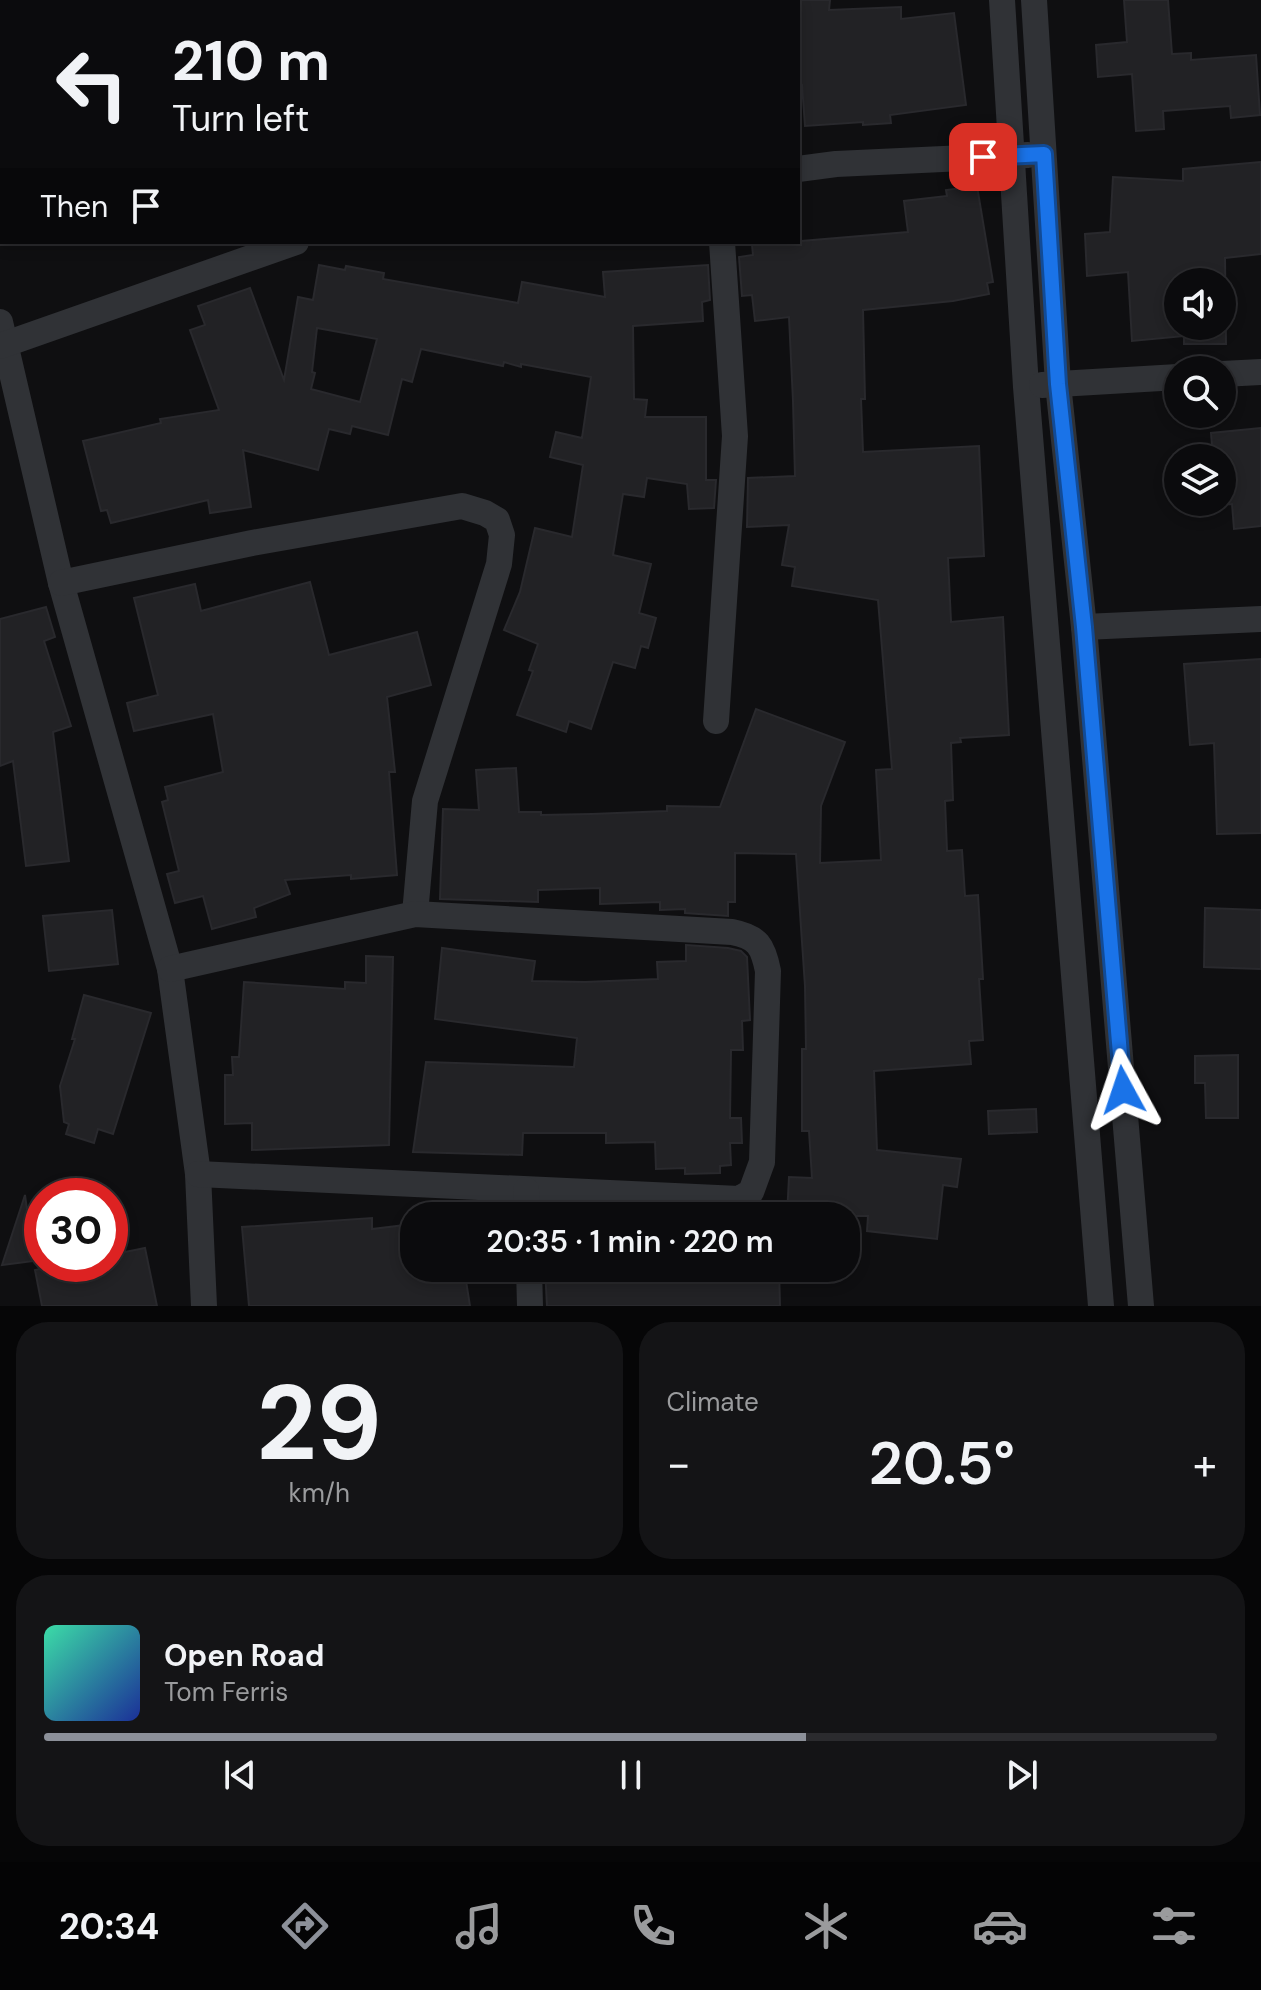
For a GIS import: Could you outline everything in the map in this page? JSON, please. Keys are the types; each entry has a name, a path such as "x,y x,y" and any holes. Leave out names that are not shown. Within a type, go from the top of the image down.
{"street":[{"path":"1002,0 1026,387 1101,1306"},
{"path":"1034,0 1058,384 1084,627 1141,1306"},
{"path":"800,169 836,164 1044,154"},
{"path":"204,1306 198,1174 170,969 61,583 2,338 290,244"},
{"path":"716,721 735,436 722,244"},
{"path":"1236,373 1261,372"},
{"path":"1026,387 1164,378"},
{"path":"61,583 252,543 462,506 497,520 502,535 499,564 425,801 415,914"},
{"path":"1084,627 1261,619"},
{"path":"170,969 415,914 748,935 764,950 768,971 762,1162 751,1192 739,1199 573,1202"},
{"path":"198,1174 515,1202"},
{"path":"529,1282 530,1306"}],"building":[{"path":"800,0 830,0 829,10 901,7 901,19 954,13 966,105 890,115 891,123 805,126"},
{"path":"1124,0 1168,0 1172,54 1191,53 1191,60 1256,55 1260,115 1231,118 1230,106 1163,111 1164,129 1136,131 1132,74 1098,77 1096,45 1127,42"},
{"path":"1261,162 1261,254 1225,258 1225,268 1164,268 1164,338 1132,341 1128,272 1087,276 1085,234 1110,232 1113,177 1183,181 1183,169"},
{"path":"977,186 993,282 987,283 989,294 953,301 863,310 865,399 861,399 863,452 979,446 984,556 948,558 951,622 1003,617 1009,735 960,738 961,742 951,743 953,800 945,801 947,851 962,850 965,896 978,895 983,1040 969,1041 971,1064 874,1071 877,1150 961,1159 957,1187 943,1185 937,1239 867,1231 868,1216 860,1216 860,1202 788,1202 789,1177 812,1178 809,1131 802,1131 805,986 796,854 735,853 735,902 728,902 728,916 685,913 685,909 660,910 660,902 600,904 600,888 538,890 538,902 440,899 443,809 479,810 476,770 516,768 519,812 592,814 667,811 667,806 720,807 756,709 845,742 821,806 820,863 881,860 876,770 892,769 878,600 792,586 795,567 782,565 789,525 747,527 748,478 795,476 793,401 789,317 755,321 752,295 742,296 739,257 753,255 752,245 800,244 800,241 908,232 904,201 947,196 946,190"},
{"path":"319,265 384,273 383,279 518,303 522,282 605,297 603,272 708,265 710,300 702,302 703,321 633,326 634,399 647,400 645,417 706,417 706,480 716,480 714,508 689,509 687,484 647,478 644,497 623,494 613,555 651,564 639,613 656,618 648,648 641,646 635,668 613,662 591,729 569,721 566,732 517,715 533,671 529,670 538,644 504,630 520,592 535,528 572,537 583,465 550,457 556,432 582,438 591,377 521,364 521,367 504,362 503,366 421,349 412,382 402,379 388,435 352,426 350,434 329,429 318,470 243,450 251,507 210,513 208,500 111,523 107,510 101,511 83,441 161,423 160,419 219,410 190,330 205,325 198,306 250,288 284,380 298,297 313,300","holes":["317,328 377,339 360,402 311,389 315,373 312,372"]},
{"path":"1184,340 1226,340 1226,344 1184,344"},
{"path":"1261,428 1261,526 1234,529 1236,444 1212,444 1211,433"},
{"path":"310,582 329,655 417,632 431,685 387,697 395,772 389,772 397,875 285,880 290,894 254,908 256,917 212,929 203,896 175,903 167,874 179,871 162,802 168,800 165,787 223,772 213,714 134,731 127,703 158,695 134,598 195,584 201,611"},
{"path":"46,607 55,637 44,641 71,726 53,732 69,861 26,866 13,761 0,766 0,619"},
{"path":"1261,659 1261,833 1217,834 1214,743 1190,745 1184,664"},
{"path":"1205,908 1261,910 1261,969 1204,967"},
{"path":"112,910 118,964 49,971 43,916"},
{"path":"686,945 728,948 741,951 747,957 750,1020 742,1021 743,1050 731,1050 730,1118 741,1118 742,1143 730,1143 731,1165 720,1166 720,1173 685,1174 685,1168 656,1169 655,1142 606,1143 606,1133 523,1133 522,1155 413,1152 426,1062 574,1067 577,1038 435,1019 442,948 535,961 532,981 585,982 658,979 657,962 686,961"},
{"path":"366,956 393,957 389,1145 252,1150 252,1123 225,1124 225,1075 233,1075 232,1057 239,1057 244,982 345,989 345,982 366,983"},
{"path":"84,995 151,1013 113,1134 98,1129 94,1143 66,1134 69,1124 64,1122 60,1086 75,1039 72,1039"},
{"path":"1238,1055 1238,1118 1206,1118 1205,1083 1195,1083 1195,1056"},
{"path":"1036,1109 1037,1132 989,1134 988,1111"},
{"path":"24,1198 24,1262 2,1265"},
{"path":"372,1218 372,1229 400,1226 400,1282 466,1282 470,1306 249,1306 242,1227"},
{"path":"145,1248 157,1306 42,1306 37,1282 128,1282 128,1251"},
{"path":"546,1282 779,1282 780,1306 547,1306"}],"route":[{"path":"983,157 1044,154 1058,384 1084,627 1123,1090"}]}
